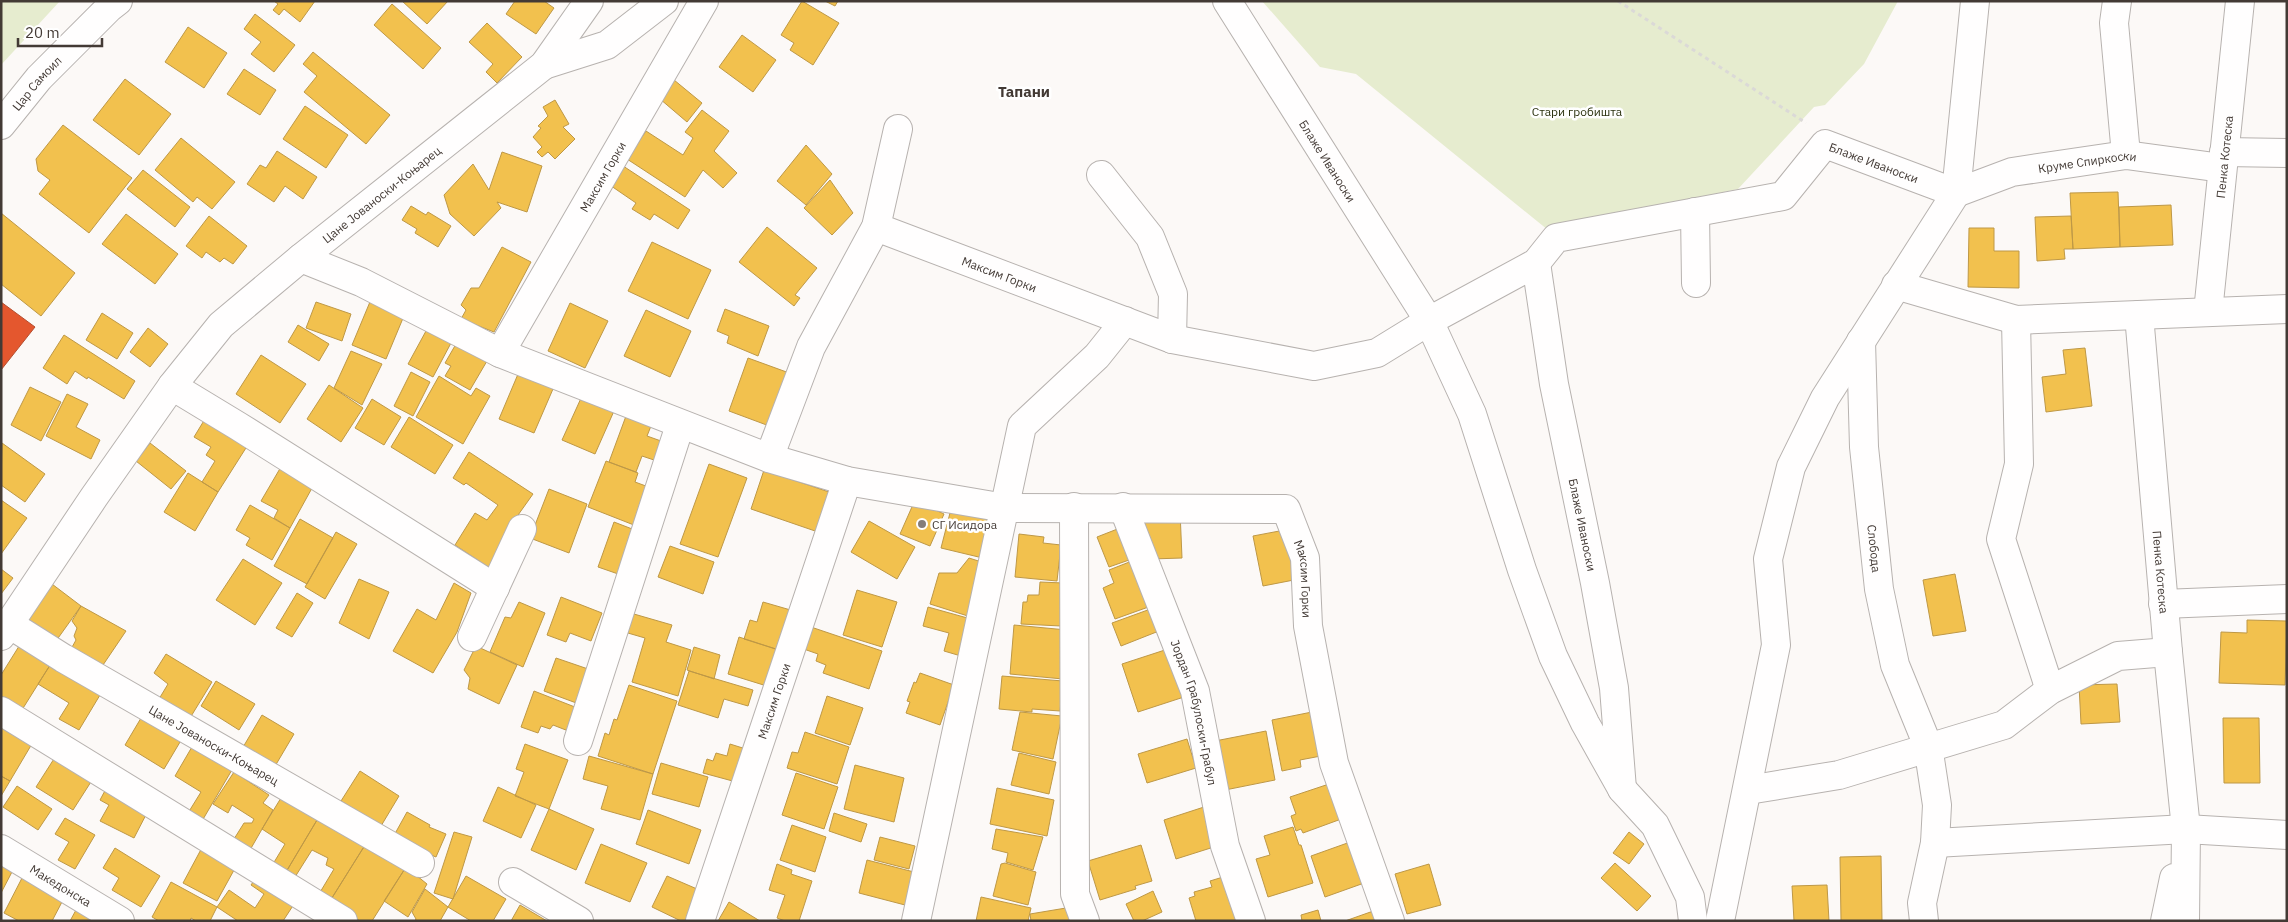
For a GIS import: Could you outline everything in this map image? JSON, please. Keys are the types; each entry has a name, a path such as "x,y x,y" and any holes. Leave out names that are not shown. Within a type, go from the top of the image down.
{"street":[{"name":"Цар Самоил","path":"1,126 39,78 118,1"},
{"name":"Цане Јованоски-Коњарец","path":"420,863 63,658 5,630 172,386 221,325 301,258 544,65 589,1"},
{"path":"544,65 607,45 664,1"},
{"name":"Максим Горки","path":"500,353 704,1"},
{"name":"Блаже Иваноски","path":"1227,1 1430,321 1472,414 1522,570 1553,656 1585,723 1622,789 1655,825 1690,897 1693,921"},
{"path":"1720,921 1776,645 1768,559 1791,467 1825,398 1956,193 1975,1"},
{"path":"2117,1 2114,22 2126,155"},
{"name":"Пенка Котеска","path":"2208,312 2240,1"},
{"path":"769,458 811,346 876,227 898,129"},
{"name":"Блаже Иваноски","path":"1430,321 1536,263 1556,238 1783,196 1824,144 1956,193"},
{"name":"Круме Спиркоски","path":"1956,193 2012,172 2126,155 2223,160 2287,153"},
{"path":"1101,175 1150,238 1173,294 1172,339"},
{"path":"1695,212 1696,283"},
{"name":"Максим Горки","path":"876,227 1172,339 1314,366 1377,353 1430,321"},
{"name":"Максим Горки","path":"301,258 360,282 500,353 769,458 848,481 1005,508 1286,509 1305,558 1308,626 1334,763 1390,921"},
{"name":"Блаже Иваноски","path":"1536,263 1554,384 1595,582 1614,688 1622,789"},
{"path":"1896,285 2016,320 2287,309"},
{"name":"Пенка Котеска","path":"2139,315 2168,652 2186,829 2185,921"},
{"path":"2016,320 2019,464 2001,539 2050,690"},
{"path":"916,921 1022,426 1097,356 1125,321"},
{"name":"Слобода","path":"1861,342 1864,447 1880,588 1895,665 1928,746 1937,805 1935,843 1922,903 1924,921"},
{"path":"172,386 495,588"},
{"path":"578,742 680,424"},
{"name":"Максим Горки","path":"700,921 848,481"},
{"path":"1074,507 1075,894 1084,921"},
{"name":"Јордан Грабулоски-Грабул","path":"1123,507 1195,692 1224,846 1251,921"},
{"path":"472,637 522,529"},
{"path":"2164,604 2287,599"},
{"path":"1748,790 1839,775 1928,746 2004,725 2050,690 2118,656 2168,652"},
{"path":"1,711 343,921"},
{"path":"1935,843 2186,829 2287,835"},
{"name":"Пенка Котеска","path":"2165,921 2186,829"},
{"name":"Македонска","path":"1,849 120,921"},
{"path":"513,882 579,921"}],"path":[{"path":"1618,1 1804,119 1824,144"}],"green space":[{"path":"1,1 60,1 1,65"},
{"name":"Стари гробишта","path":"1262,1 1898,1 1864,64 1825,105 1814,107 1738,189 1548,230 1356,74 1320,67"}],"building: Homes":[{"path":"274,1 315,1 300,22 284,9 279,15 273,10 278,4"},
{"path":"402,1 448,1 427,24"},
{"path":"515,1 544,1 554,8 536,34 506,14"},
{"path":"802,1 839,23 813,65 790,50 794,43 781,35"},
{"path":"825,1 838,1 835,6"},
{"path":"392,4 441,48 423,69 374,25"},
{"path":"255,14 295,45 274,72 251,54 261,42 244,29"},
{"path":"487,23 522,57 497,83 486,72 493,64 469,42"},
{"path":"188,27 227,53 204,88 165,62"},
{"path":"742,35 776,60 753,92 719,67"},
{"path":"313,52 390,115 366,144 304,92 317,76 303,64"},
{"path":"244,69 276,90 260,115 227,94"},
{"path":"668,75 702,103 687,122 653,93"},
{"path":"125,79 171,114 139,155 93,120"},
{"path":"555,100 569,124 563,127 575,139 555,159 548,152 542,157 537,152 542,147 533,137 541,128 538,126 548,116 543,107"},
{"path":"305,106 348,135 326,168 283,139"},
{"path":"702,110 729,131 714,151 737,173 723,188 703,170 685,197 627,159 646,131 683,155 693,138 685,132"},
{"path":"63,125 132,178 89,233 39,194 50,180 38,171 36,159"},
{"path":"181,138 235,182 212,209 197,197 193,202 155,170"},
{"path":"806,145 832,174 806,205 777,181"},
{"path":"277,151 317,177 303,199 285,186 274,202 247,184 260,165 266,168"},
{"path":"502,152 542,166 527,212 497,202 501,208 474,236 450,214 444,195 473,164 489,190"},
{"path":"614,160 690,210 678,229 654,214 650,220 632,209 636,203 601,179"},
{"path":"143,170 190,207 175,227 127,189"},
{"path":"830,180 853,213 832,235 804,208"},
{"path":"2118,192 2120,247 2073,249 2070,193"},
{"path":"2171,205 2173,245 2120,247 2119,207"},
{"path":"411,206 426,215 428,212 451,226 438,247 415,233 417,229 402,220"},
{"path":"1,213 75,273 41,316 1,284"},
{"path":"126,214 178,254 155,284 102,244"},
{"path":"209,216 247,246 233,264 224,258 220,262 206,252 202,258 186,246"},
{"path":"2071,216 2073,249 2064,249 2065,259 2037,261 2035,217"},
{"path":"767,227 817,268 795,295 800,298 794,306 739,262"},
{"path":"1969,228 1994,228 1994,251 2019,251 2019,288 1968,287"},
{"path":"652,242 711,270 688,319 628,291"},
{"path":"502,247 531,262 494,332 461,319 466,310 461,305 471,288 479,288"},
{"path":"372,297 406,311 386,359 352,345"},
{"path":"316,302 351,314 342,341 306,328"},
{"path":"570,303 608,321 585,368 548,351"},
{"path":"725,309 769,326 758,356 727,343 729,336 717,331"},
{"path":"646,310 691,331 670,377 624,356"},
{"path":"102,313 133,333 117,359 86,340"},
{"path":"298,325 329,344 319,361 288,342"},
{"path":"148,328 168,344 150,367 130,352"},
{"path":"426,331 451,343 433,377 408,364"},
{"path":"64,335 135,381 124,399 75,371 67,384 43,368"},
{"path":"456,344 487,361 470,390 445,376 451,366 445,363"},
{"path":"2085,348 2092,406 2046,412 2042,377 2066,374 2063,350"},
{"path":"351,351 382,364 362,405 334,388"},
{"path":"261,355 306,384 280,423 236,394"},
{"path":"748,358 792,374 772,427 729,411"},
{"path":"521,367 556,382 534,433 499,419"},
{"path":"411,372 430,382 413,416 394,406"},
{"path":"439,376 471,396 476,388 490,396 463,444 416,417"},
{"path":"329,385 363,408 341,442 307,419"},
{"path":"30,387 61,402 41,441 11,425"},
{"path":"67,394 88,404 76,427 100,440 91,459 46,436"},
{"path":"582,396 614,411 595,454 562,440"},
{"path":"372,399 401,417 384,445 355,428"},
{"path":"208,414 251,440 218,492 202,482 215,461 206,455 211,447 194,437"},
{"path":"626,416 651,426 647,436 661,441 654,460 642,456 636,472 609,462"},
{"path":"409,417 453,445 435,474 391,447"},
{"path":"2,443 45,474 25,502 1,485"},
{"path":"150,443 186,471 171,489 136,461"},
{"path":"469,452 533,494 506,532 491,569 455,545 475,513 487,520 498,505 466,483 464,485 453,478"},
{"path":"285,460 317,479 290,528 274,518 278,510 261,501"},
{"path":"606,461 638,473 635,482 654,489 639,527 588,507"},
{"path":"709,464 747,478 718,557 680,544"},
{"path":"764,470 832,493 818,532 751,509"},
{"path":"188,473 218,492 195,531 164,512"},
{"path":"549,489 587,504 569,553 530,538"},
{"path":"1,500 27,518 1,554"},
{"name":"СГ Исидора","path":"915,500 944,514 930,546 900,534"},
{"path":"250,505 290,528 272,560 246,545 250,538 236,530"},
{"path":"951,509 996,520 987,559 941,548"},
{"path":"1180,511 1182,558 1151,559 1139,513"},
{"path":"300,519 333,538 307,584 274,566"},
{"path":"869,521 915,547 897,579 851,552"},
{"path":"614,522 640,532 624,576 598,567"},
{"path":"1120,528 1132,559 1109,567 1097,537"},
{"path":"1290,529 1299,579 1263,586 1253,536"},
{"path":"336,532 357,544 325,599 305,587"},
{"path":"1019,534 1044,537 1043,543 1061,545 1057,581 1015,577"},
{"path":"670,546 714,562 703,594 658,577"},
{"path":"969,558 988,564 971,617 930,604 939,573 957,573"},
{"path":"243,559 282,583 255,625 216,600"},
{"path":"1137,559 1154,605 1115,619 1103,588 1114,583 1109,570"},
{"path":"1,569 13,578 1,594"},
{"path":"1955,574 1966,631 1933,636 1923,580"},
{"path":"359,579 389,592 369,639 339,623"},
{"path":"48,581 81,606 56,641 22,615"},
{"path":"1040,582 1063,583 1061,626 1021,624 1023,602 1027,602 1028,595 1039,595"},
{"path":"454,583 471,593 457,632 433,673 393,651 417,609 436,620"},
{"path":"857,590 897,602 882,647 843,635"},
{"path":"297,593 313,603 292,637 276,628"},
{"path":"561,597 602,613 591,641 570,633 566,642 547,635"},
{"path":"519,602 545,613 523,667 490,652 505,617 511,618"},
{"path":"763,602 794,611 782,651 744,639 750,620 757,622"},
{"path":"81,606 126,631 103,665 71,649 76,640 74,636 77,628 72,621"},
{"path":"928,607 971,619 961,656 944,651 949,633 923,626"},
{"path":"1156,607 1164,629 1121,646 1112,623"},
{"path":"627,612 672,625 666,642 691,650 678,696 632,682 645,638 621,631"},
{"path":"2247,620 2287,621 2285,685 2219,683 2221,632 2247,633"},
{"path":"805,625 882,651 869,689 823,673 826,665 816,661 818,654 798,647"},
{"path":"1014,625 1067,630 1063,679 1010,674"},
{"path":"739,637 782,651 770,687 728,674"},
{"path":"21,643 52,662 20,713 1,701 1,675"},
{"path":"476,646 517,665 499,704 468,689 470,678 464,670"},
{"path":"694,647 720,655 714,679 687,670"},
{"path":"1171,648 1187,696 1138,712 1122,664"},
{"path":"166,654 212,682 190,718 159,699 168,684 154,673"},
{"path":"556,658 591,670 579,704 544,691"},
{"path":"52,662 103,690 79,730 59,719 69,703 38,684"},
{"path":"689,671 753,690 748,706 724,699 718,718 678,705"},
{"path":"920,673 954,685 940,725 906,713 910,702 907,701 914,682 916,683"},
{"path":"1002,676 1063,681 1060,711 1032,709 1032,712 999,709"},
{"path":"216,681 255,704 239,730 201,706"},
{"path":"2117,684 2120,722 2081,724 2079,685"},
{"path":"629,685 677,701 653,774 598,756 605,733 609,735 614,719 617,720"},
{"path":"534,691 580,709 571,732 553,725 550,729 541,726 538,733 521,727"},
{"path":"827,696 863,708 850,745 815,733"},
{"path":"1317,711 1326,755 1300,760 1301,767 1282,771 1272,720"},
{"path":"1020,712 1062,716 1053,759 1012,750"},
{"path":"144,713 183,737 164,769 125,745"},
{"path":"262,715 294,734 271,773 239,754"},
{"path":"2223,718 2259,718 2260,783 2224,783"},
{"path":"1,720 36,737 10,781 1,776"},
{"path":"1266,731 1275,780 1225,790 1215,741"},
{"path":"805,732 849,747 837,784 787,768 792,752 798,753"},
{"path":"1187,739 1196,768 1147,783 1138,754"},
{"path":"196,740 236,763 202,821 188,813 201,792 175,776"},
{"path":"525,744 568,760 549,809 515,796 524,772 516,769"},
{"path":"730,744 749,750 740,783 703,773 707,759 713,761 716,753 727,756"},
{"path":"59,751 96,774 73,810 36,787"},
{"path":"1019,753 1056,762 1049,794 1011,785"},
{"path":"589,756 653,774 640,820 601,809 608,786 583,779"},
{"path":"661,763 708,777 699,807 652,794"},
{"path":"855,765 904,778 894,822 844,809"},
{"path":"360,771 399,796 381,826 341,801"},
{"path":"234,772 269,795 263,803 273,810 250,850 234,839 244,823 252,823 254,819 232,805 228,813 213,804"},
{"path":"796,773 838,787 824,829 782,815"},
{"path":"1,776 10,781 1,796"},
{"path":"1332,783 1344,818 1303,833 1301,829 1296,831 1291,816 1296,814 1290,797"},
{"path":"108,785 150,807 134,838 100,821 109,805 100,800"},
{"path":"17,786 52,809 38,830 3,807"},
{"path":"498,787 536,805 521,838 483,821"},
{"path":"997,788 1054,800 1047,836 990,824"},
{"path":"284,793 320,815 286,872 273,864 285,844 262,829"},
{"path":"1204,807 1217,846 1176,859 1164,820"},
{"path":"549,809 594,829 576,870 531,850"},
{"path":"648,810 701,830 689,864 636,844"},
{"path":"407,812 430,825 429,827 446,834 436,857 392,839"},
{"path":"834,813 867,824 861,842 829,831"},
{"path":"320,815 365,845 330,901 319,894 334,869 326,865 328,858 312,850 295,877 286,872"},
{"path":"65,818 95,835 75,869 58,860 69,842 55,834"},
{"path":"792,825 826,837 815,872 780,860"},
{"path":"1293,827 1313,883 1268,897 1256,859 1270,855 1264,836"},
{"path":"996,829 1043,837 1033,870 1006,862 1008,853 992,849"},
{"path":"454,832 472,837 453,899 434,893"},
{"path":"1629,832 1644,844 1629,864 1613,853"},
{"path":"880,837 915,846 909,869 874,860"},
{"path":"1353,841 1367,882 1325,897 1311,856"},
{"path":"205,842 239,861 217,901 183,883"},
{"path":"367,842 406,867 372,921 360,921 330,901"},
{"path":"601,844 647,863 630,902 585,883"},
{"path":"1141,845 1152,881 1135,886 1136,889 1100,900 1088,861"},
{"path":"115,848 160,876 141,907 112,890 119,878 103,868"},
{"path":"1881,856 1882,921 1841,921 1840,857"},
{"path":"867,860 914,872 905,905 859,893"},
{"path":"1005,863 1036,872 1028,905 993,896 1001,864"},
{"path":"1615,863 1651,896 1637,911 1601,878"},
{"path":"1,864 13,870 1,893"},
{"path":"777,864 792,870 791,874 812,881 799,921 785,921 777,918 785,895 769,890"},
{"path":"1429,864 1441,905 1407,914 1395,874"},
{"path":"406,867 427,884 408,917 384,901"},
{"path":"260,872 298,898 283,921 238,921 217,907 229,890 255,908 264,894 251,885"},
{"path":"466,876 506,899 493,921 471,921 448,907"},
{"path":"667,876 704,892 691,921 681,921 652,907"},
{"path":"1223,877 1244,921 1196,921 1189,898 1195,896 1194,892 1212,887 1210,881"},
{"path":"22,878 63,900 52,921 19,921 4,913"},
{"path":"171,882 217,907 210,921 196,921 191,918 190,921 159,921 152,917"},
{"path":"1827,885 1829,921 1794,921 1792,886"},
{"path":"425,889 448,907 440,921 415,921 416,919 412,912"},
{"path":"1153,891 1162,912 1142,921 1134,921 1126,904"},
{"path":"981,897 1031,908 1028,921 976,921"},
{"path":"729,902 760,921 718,921"},
{"path":"520,905 547,921 511,921"},
{"path":"1072,907 1074,921 1031,921 1030,914"},
{"path":"1379,909 1383,921 1345,921"},
{"path":"76,910 97,921 70,921"},
{"path":"1318,910 1321,921 1302,921 1301,915"}],"building: Shops":[{"path":"1,302 35,327 1,370"}],"place":[{"name":"СГ Исидора","path":"922,524"}],"district":[{"name":"Тапани","path":"1024,91"}]}
